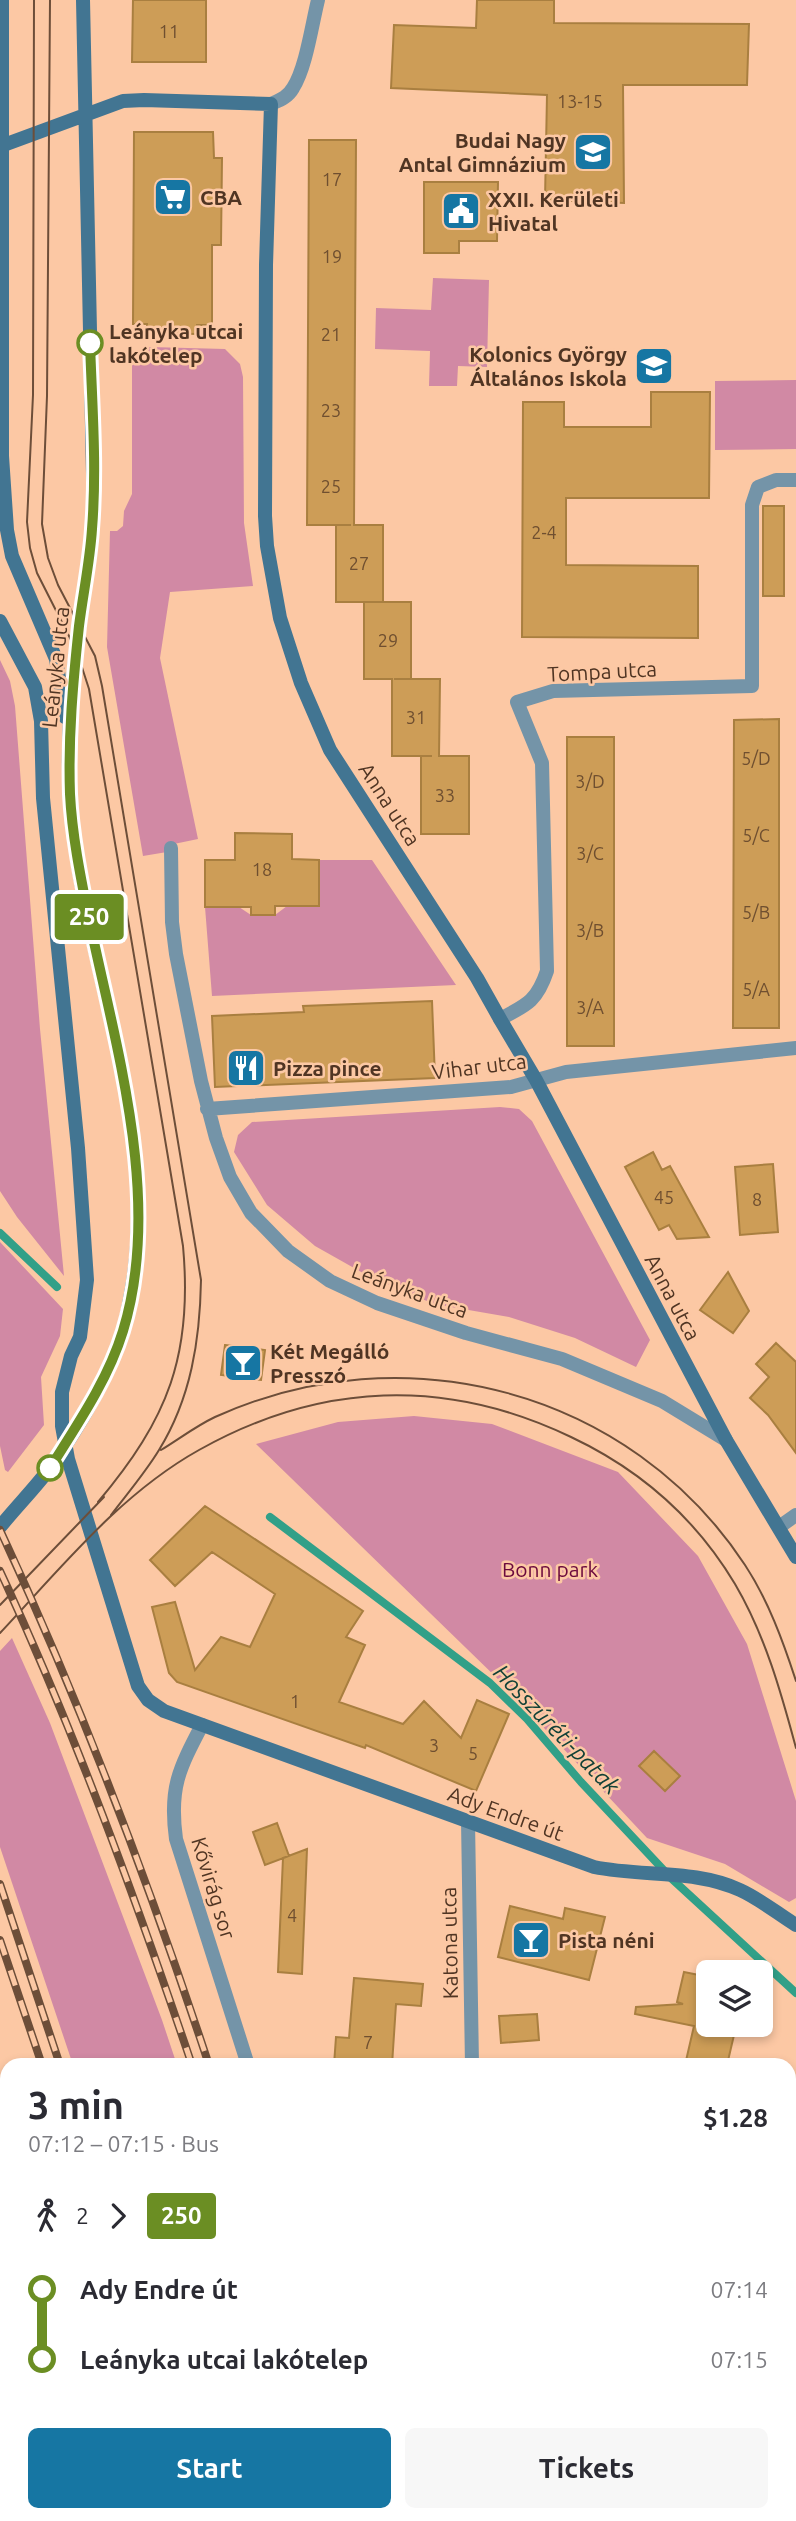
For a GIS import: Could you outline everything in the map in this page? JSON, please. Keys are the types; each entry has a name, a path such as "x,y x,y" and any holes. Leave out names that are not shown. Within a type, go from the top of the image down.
{"street":[{"name":"Leányka utca","path":"2,0 1,462 7,530 12,556 56,659 69,743"},
{"name":"Leányka utca","path":"69,743 79,626 92,529 83,0"},
{"path":"1,146 123,101 271,104 284,99 299,74 318,0"},
{"name":"Anna utca","path":"271,104 266,265 265,516 267,546 280,618 301,683 330,750 477,978 536,1080 726,1440 796,1557"},
{"name":"Tompa utca","path":"500,1019 524,1006 540,992 547,971 542,763 517,702 553,691 752,686 752,505 758,487 776,480 796,480"},
{"name":"Ady Endre út","path":"0,621 35,687 41,721 43,798 78,1148 87,1280 80,1337 71,1356 62,1392 62,1426 68,1459 138,1686 148,1700 164,1711 202,1725 594,1867 635,1874 692,1877 741,1890 796,1925"},
{"path":"0,1527 50,1468 89,1406 107,1369 123,1331 134,1277 139,1229 136,1172 127,1098 81,881 70,799 69,743"},
{"name":"Leányka utca","path":"171,848 172,922 176,954 207,1109 230,1177 251,1213 288,1251 330,1282 377,1303 466,1333 562,1359 662,1401 726,1440"},
{"name":"Vihar utca","path":"207,1109 511,1087 566,1072 796,1048"},
{"path":"779,1527 796,1515"},
{"name":"Kővirág sor","path":"202,1725 174,1787 172,1814 176,1839 246,2058"},
{"name":"Katona utca","path":"468,1821 472,2058"}],"green space":[{"path":"433,278 489,280 487,367 458,366 457,386 429,386 430,351 375,349 376,308 431,310"},
{"path":"150,347 225,349 240,364 243,377 244,523 253,586 170,592 160,658 198,839 169,845 167,852 143,856 107,647 110,531 117,531 123,526 124,511 132,494 132,363 139,353"},
{"path":"796,380 796,449 715,450 715,381"},
{"path":"0,660 10,681 15,706 40,1029 64,1276 0,1191"},
{"path":"319,860 372,860 456,985 212,996 205,907 239,907 251,915 275,915 287,906 319,906"},
{"path":"500,1107 519,1109 532,1121 650,1340 636,1367 575,1338 509,1317 434,1304 370,1277 315,1246 267,1205 234,1152 238,1135 252,1122"},
{"path":"0,1242 63,1309 60,1336 41,1377 44,1425 8,1472 5,1470 0,1446"},
{"name":"Bonn park","path":"414,1416 492,1424 618,1472 698,1556 747,1644 796,1801 796,1898 789,1902 725,1864 647,1838 500,1681 256,1444 338,1422"},
{"path":"12,1638 50,1723 175,2058 71,2058 0,1847 0,1651"}],"building":[{"path":"133,0 206,0 206,62 132,62"},
{"path":"477,0 554,0 554,23 749,24 747,85 623,85 624,203 545,200 547,95 391,88 394,25 476,28"},
{"path":"134,132 213,132 214,158 222,158 221,245 212,245 212,325 197,325 197,334 147,333 147,324 133,324"},
{"path":"309,140 356,140 354,525 383,525 383,602 336,602 336,525 307,525"},
{"name":"XXII. Kerületi Hivatal","path":"424,182 498,182 497,241 459,241 459,253 424,253"},
{"path":"651,392 710,392 709,498 566,498 566,565 698,566 698,638 522,637 523,402 564,402 564,427 651,427"},
{"path":"763,506 784,506 784,596 763,596"},
{"path":"364,602 411,602 411,679 440,679 439,756 469,756 469,834 421,834 421,756 392,756 392,679 364,679"},
{"path":"779,719 779,1028 733,1028 734,720"},
{"path":"567,737 614,737 614,1046 567,1046"},
{"path":"235,833 292,834 292,859 319,860 319,906 275,906 275,915 251,915 251,907 205,907 205,860 235,860"},
{"path":"432,1001 435,1078 215,1087 212,1016 304,1012 303,1006"},
{"path":"653,1152 662,1170 670,1166 709,1237 677,1239 669,1225 659,1230 625,1167"},
{"path":"773,1164 778,1232 740,1235 735,1167"},
{"path":"728,1272 749,1311 733,1333 700,1310"},
{"path":"776,1343 796,1362 796,1453 768,1415 750,1398 769,1377 756,1364"},
{"name":"Két Megálló Presszó","path":"225,1345 265,1350 261,1380 221,1375"},
{"path":"205,1506 363,1611 346,1637 365,1645 339,1702 403,1724 424,1701 461,1738 477,1700 509,1714 476,1791 366,1745 365,1748 177,1682 169,1673 152,1607 175,1602 195,1670 221,1637 250,1647 275,1594 212,1552 175,1586 150,1560"},
{"path":"654,1751 680,1776 665,1791 639,1766"},
{"path":"277,1823 289,1856 265,1865 253,1832"},
{"path":"307,1849 302,1974 278,1972 283,1858"},
{"path":"510,1906 563,1919 565,1908 605,1917 589,1980 498,1957"},
{"path":"684,1972 696,1974 696,2037 734,2037 729,2058 687,2058 694,2026 635,2014 636,2007 683,2004 677,2002"},
{"path":"354,1978 423,1984 421,2006 396,2004 392,2058 334,2058 336,2037 349,2038"},
{"path":"537,2014 539,2040 501,2043 499,2016"}],"waterway":[{"name":"Hosszúréti-patak","path":"0,1233 57,1287"},
{"name":"Hosszúréti-patak","path":"270,1517 490,1683 527,1719 581,1782 672,1879 796,1993"}],"tram line":[{"path":"34,0 33,395 27,522 30,548 37,573 77,652 89,689 183,1246 185,1285 184,1320 179,1353 170,1384 142,1442 98,1502"},
{"path":"50,0 47,396 42,524 48,558 58,585 95,656 102,686 201,1280 196,1346 179,1410 154,1459 111,1515"},
{"path":"161,1450 215,1417 287,1391 361,1379 435,1380 508,1393 577,1419 640,1456 697,1505 745,1565 761,1592 796,1681"},
{"path":"0,1633 117,1510 170,1468 199,1450 245,1427 291,1411 337,1400 383,1395 430,1397 477,1404 524,1418 571,1437 621,1464 684,1517 719,1560 746,1603 771,1664 796,1748"},
{"path":"0,1605 104,1497"}],"railway":[{"path":"0,1530 30,1595 112,1794 207,2058"},
{"path":"0,1571 54,1692 103,1815 190,2058"},
{"path":"0,1884 58,2058"},
{"path":"0,1940 40,2058"}],"bus line":[{"name":"250","path":"50,1468 89,1406 123,1331 134,1277 139,1229 136,1172 127,1098 81,881 70,799 69,732 92,529 90,343"}],"place":[{"name":"Budai Nagy Antal Gimnázium","path":"593,152"},
{"name":"CBA","path":"173,197"},
{"name":"XXII. Kerületi Hivatal","path":"461,211"},
{"name":"Leányka utcai lakótelep","path":"90,343"},
{"name":"Kolonics György Általános Iskola","path":"654,366"},
{"name":"Pizza pince","path":"246,1068"},
{"name":"Két Megálló Presszó","path":"243,1363"},
{"name":"Pista néni","path":"531,1940"}]}
